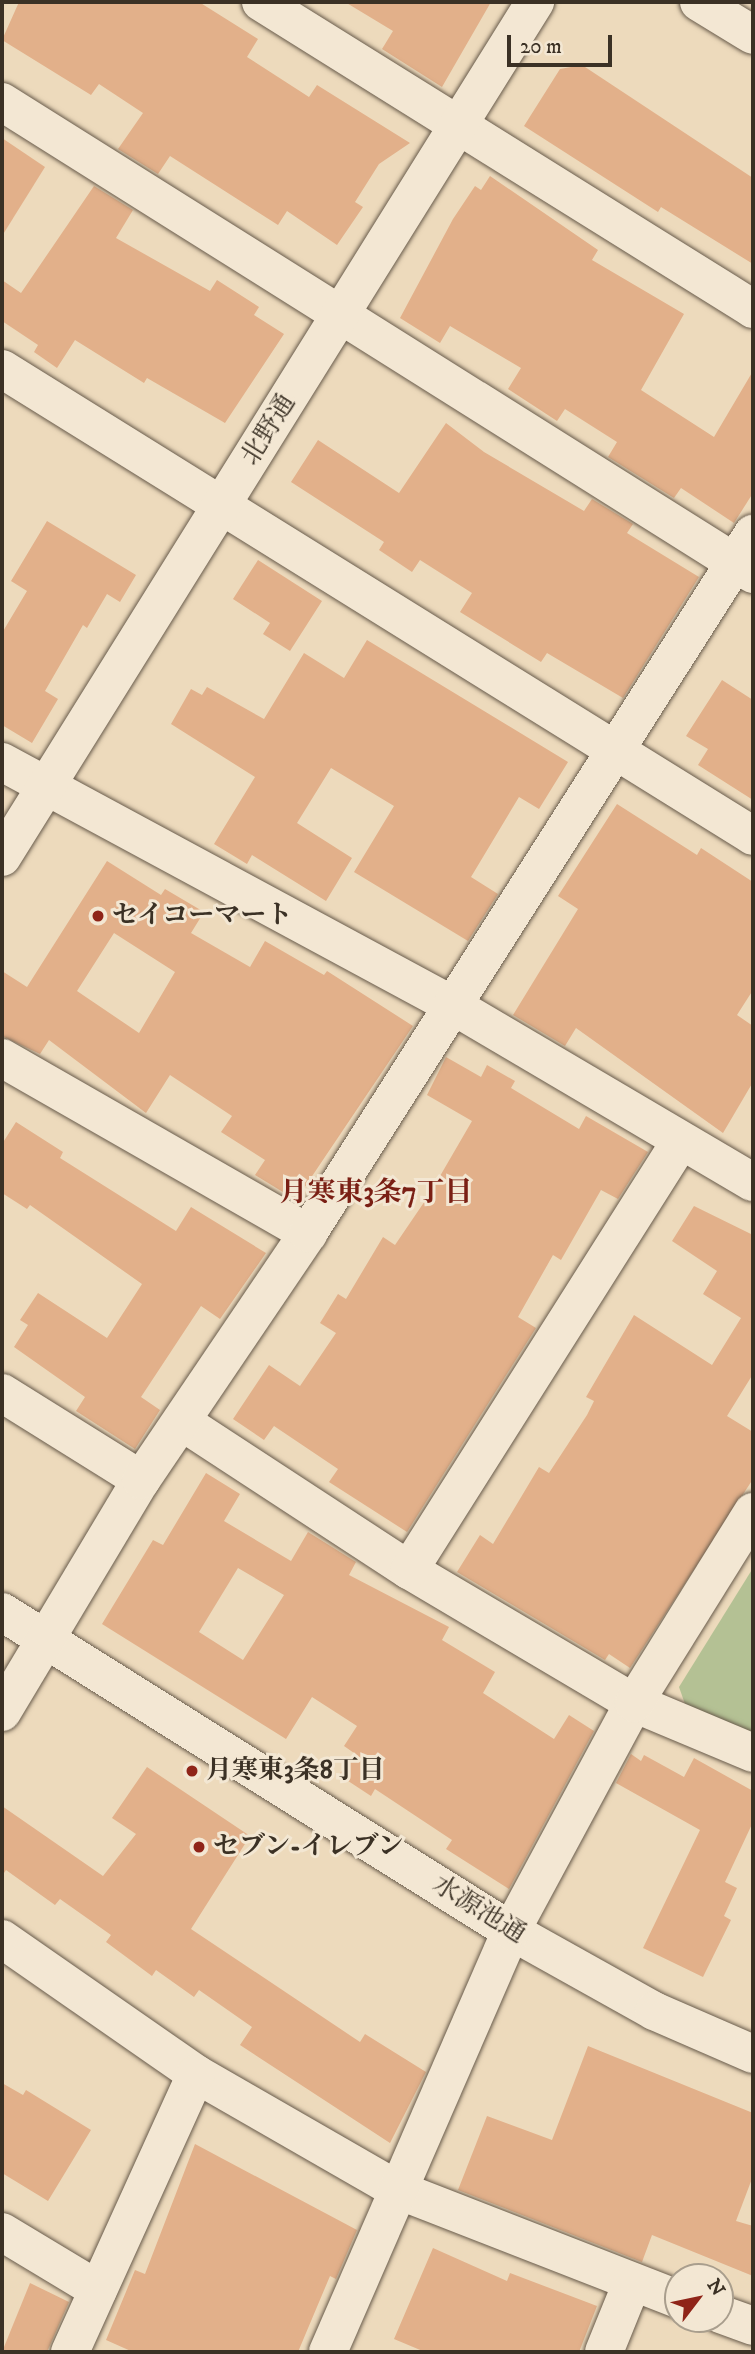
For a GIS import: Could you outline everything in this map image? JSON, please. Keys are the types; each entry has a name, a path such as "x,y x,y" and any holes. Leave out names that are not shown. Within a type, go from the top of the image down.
{"street":[{"path":"261,2 753,309"},
{"name":"北野通","path":"2,857 535,2"},
{"path":"699,2 753,35"},
{"path":"2,102 338,318 747,557 617,749 184,1423 142,1480 2,1712"},
{"path":"2,369 753,836"},
{"path":"2,762 452,1005 680,1142 753,1182"},
{"path":"2,1058 308,1233"},
{"path":"409,1570 680,1142"},
{"path":"2,1393 142,1480"},
{"path":"184,1423 409,1570 634,1703 753,1753"},
{"path":"328,2352 511,1931 634,1703 753,1512"},
{"name":"水源池通","path":"2,1612 511,1931 654,2011 753,2054"},
{"path":"2,1939 196,2074 398,2190 664,2294"},
{"path":"70,2352 196,2074"},
{"path":"2,2232 98,2290"},
{"path":"604,2352 632,2283"},
{"path":"734,2319 753,2326"}],"green space":[{"path":"753,1568 753,1734 685,1704 679,1687"}],"building":[{"path":"19,2 199,2 258,39 247,57 309,97 317,85 410,143 379,164 355,202 363,207 337,245 287,211 278,225 170,156 158,174 118,149 143,113 99,84 91,95 2,40"},
{"path":"345,2 491,2 442,87 382,49 393,31"},
{"path":"582,65 753,178 753,264 661,207 658,212 524,126 560,69"},
{"path":"2,138 45,167 2,236"},
{"path":"490,176 598,250 592,260 684,314 641,390 714,437 753,371 753,493 734,523 681,488 674,498 608,457 617,442 565,409 557,421 508,389 521,368 450,326 440,343 400,318 453,219 475,186 481,190"},
{"path":"94,186 133,210 116,238 210,291 217,280 259,307 254,315 284,334 225,423 147,378 144,383 75,340 57,368 34,352 38,345 2,321 2,280 21,293"},
{"path":"446,423 484,452 584,511 592,499 633,524 627,533 699,577 623,698 547,653 541,662 460,612 472,593 420,560 412,572 379,550 384,542 291,482 318,440 399,493"},
{"path":"47,521 136,575 120,602 107,594 87,628 83,625 45,691 58,699 32,743 2,725 2,633 27,591 11,581"},
{"path":"258,560 322,601 290,651 263,634 270,623 233,599"},
{"path":"367,640 568,762 539,809 519,797 471,877 498,894 468,941 354,872 394,806 331,768 297,823 352,858 326,901 252,855 247,864 214,844 255,777 171,724 191,689 202,695 207,687 264,719 304,653 344,678"},
{"path":"722,680 753,700 753,800 698,765 708,749 686,736"},
{"path":"617,804 697,855 701,848 753,882 753,990 737,1015 753,1026 753,1082 723,1133 576,1028 565,1046 513,1015 578,909 558,896"},
{"path":"107,861 161,895 165,889 204,912 191,933 250,967 265,941 324,975 327,971 413,1026 296,1200 255,1175 265,1160 221,1132 232,1116 170,1075 146,1113 49,1040 40,1054 2,1036 2,971 27,987","holes":["114,933 175,972 139,1033 77,991"]},
{"path":"446,1057 481,1077 487,1065 515,1081 511,1088 579,1129 586,1116 648,1152 618,1199 601,1190 561,1260 553,1255 518,1317 536,1328 407,1532 329,1482 338,1469 274,1426 264,1440 233,1419 269,1365 300,1386 336,1333 320,1323 338,1294 346,1299 383,1237 395,1245 429,1195 472,1121 427,1095"},
{"path":"16,1122 63,1152 60,1158 176,1231 191,1207 266,1253 220,1319 201,1306 141,1397 160,1410 135,1449 76,1411 85,1397 14,1347 28,1325 20,1320 38,1293 107,1338 142,1284 30,1205 27,1209 2,1193 2,1144"},
{"path":"694,1206 753,1235 753,1374 727,1416 753,1432 753,1479 630,1668 609,1654 605,1660 457,1572 480,1535 493,1544 539,1467 549,1473 587,1415 594,1401 586,1397 634,1315 712,1365 741,1318 703,1294 717,1271 672,1241"},
{"path":"206,1473 240,1494 224,1521 291,1561 308,1532 356,1562 349,1575 449,1627 442,1640 495,1672 483,1693 554,1739 569,1715 594,1731 509,1889 446,1849 452,1840 375,1789 371,1796 339,1775 354,1753 344,1746 357,1726 312,1697 286,1739 102,1624 153,1540 163,1545","holes":["238,1568 284,1595 243,1660 199,1632"]},
{"path":"631,1754 641,1761 644,1755 684,1777 694,1758 753,1791 753,1822 725,1882 737,1888 724,1916 731,1920 703,1977 643,1948 700,1830 616,1783"},
{"path":"147,1767 250,1836 191,1929 360,2042 365,2034 426,2072 390,2143 240,2045 252,2027 199,1990 194,1997 156,1970 152,1976 106,1942 111,1935 60,1899 55,1905 6,1870 2,1876 2,1806 103,1876 136,1834 112,1818"},
{"path":"588,2046 753,2113 753,2176 736,2221 753,2226 753,2276 734,2268 734,2263 721,2263 652,2235 642,2262 458,2190 487,2116 552,2140"},
{"path":"2,2083 23,2095 26,2090 91,2130 48,2201 2,2173"},
{"path":"195,2144 357,2230 336,2279 330,2276 298,2352 133,2352 106,2340 135,2270 145,2274"},
{"path":"433,2248 507,2281 510,2273 597,2306 579,2352 425,2352 394,2339"},
{"path":"30,2283 69,2302 47,2352 2,2352"}],"place":[{"name":"セイコーマート","path":"98,916"},
{"name":"月寒東3条8丁目","path":"192,1771"},
{"name":"セブン-イレブン","path":"199,1847"}],"district":[{"name":"月寒東3条7丁目","path":"376,1193"}]}
